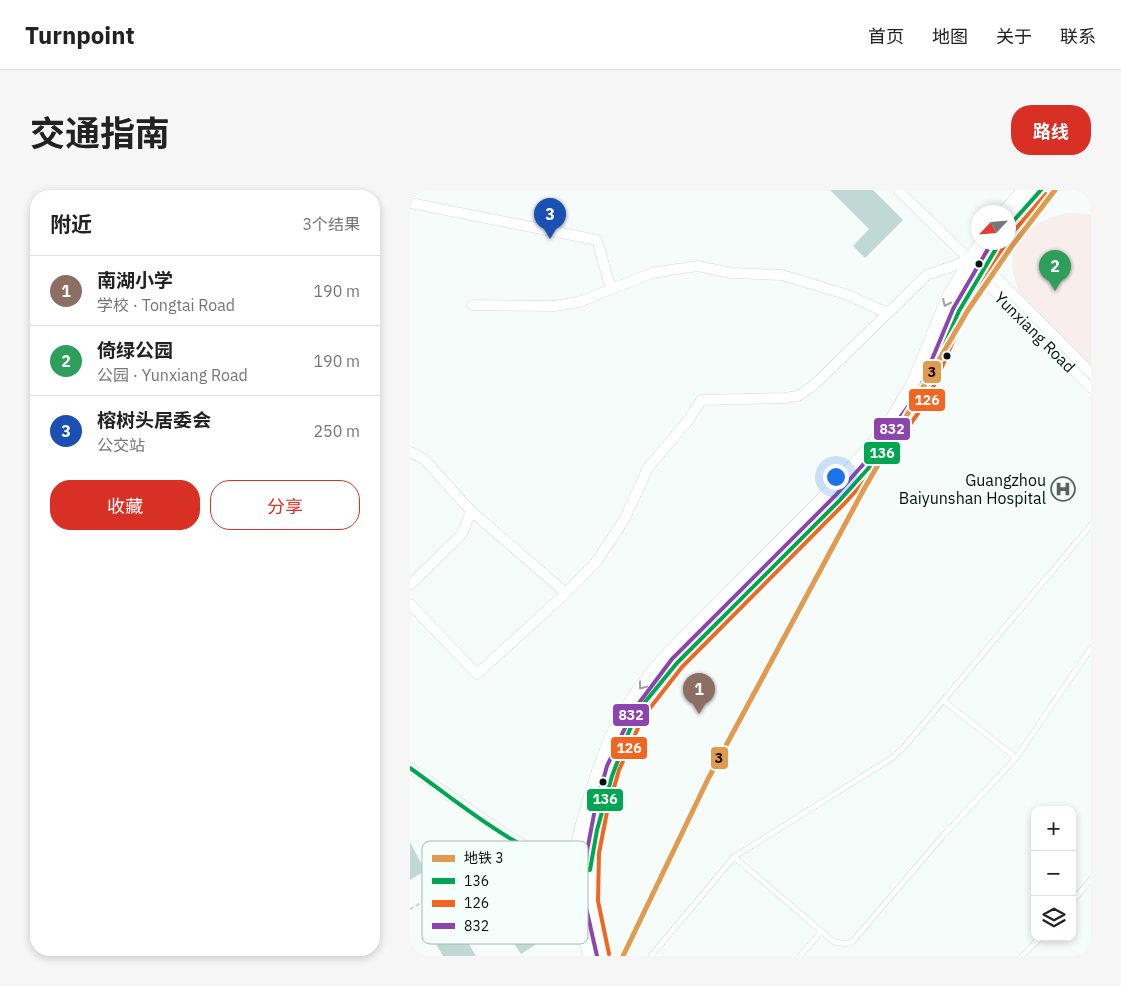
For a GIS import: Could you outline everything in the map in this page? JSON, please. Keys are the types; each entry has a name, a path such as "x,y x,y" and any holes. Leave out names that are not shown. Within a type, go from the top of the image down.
{"main road":[{"path":"1011,205 1025,190"},
{"path":"1016,219 1041,190"},
{"path":"580,841 582,827 600,764 611,736 629,704 652,673 680,642 842,480 887,428 912,385 946,303 977,250"},
{"path":"603,956 594,912 590,870 597,830 616,763 630,729 645,702 689,650 840,500 882,453 923,396 959,311 995,250"}],"street":[{"path":"898,190 982,270"},
{"path":"410,203 597,240 611,289"},
{"path":"410,604 478,674 566,594 597,560 624,520 648,468 690,418 701,400 798,396 815,384 927,275 970,260"},
{"path":"472,305 554,306 579,302 652,273 697,266 732,273 782,275 845,294 888,312"},
{"name":"Yunxiang Road","path":"982,270 1091,373"},
{"name":"Yunxiang Road","path":"982,270 1091,388"},
{"path":"410,452 424,459 471,511 566,594"},
{"path":"410,585 462,534 471,511"},
{"path":"410,768 517,841"}],"lane":[{"path":"651,956 734,857 892,758 905,746 1091,525"},
{"path":"734,857 834,942 842,945 853,941 899,885 1016,758 1091,648"},
{"path":"944,701 1016,758"},
{"path":"1076,897 1091,879"},
{"path":"800,956 821,932"},
{"path":"1022,956 1037,941"}],"path":[{"path":"410,909 422,902"}],"shaded area":[{"path":"1067,213 1091,214 1091,368 1022,298 1015,282 1012,267 1013,254 1018,242 1026,232 1037,224"}],"building":[{"path":"830,190 873,190 903,220 865,258 853,246 869,229"},
{"path":"410,842 422,865 422,873 410,880"},
{"path":"436,944 469,944 476,956 443,956"},
{"path":"514,944 536,944 521,954"}],"metro line":[{"name":"3","path":"623,956 708,779 864,489 968,310 1012,246 1055,190"}],"transit line":[{"name":"136","path":"1016,218 1041,190"},
{"name":"126","path":"1016,229 1046,194"},
{"name":"832","path":"588,846 595,809 607,766 633,711 672,659 835,496 877,449 918,393 953,309 987,250"},
{"name":"136","path":"588,870 590,870 597,830 612,776 630,729 645,702 677,663 840,500 882,453 923,396 959,311 995,250"},
{"name":"126","path":"609,954 598,901 599,853 607,812 619,770 643,717 682,667 844,504 887,457 928,399 965,314 1002,250"},
{"name":"136","path":"410,768 473,814 515,841"},
{"name":"832","path":"588,916 597,956"}],"place":[{"name":"榕树头居委会","path":"550,239"},
{"name":"倚绿公园","path":"1055,291"},
{"name":"Guangzhou Baiyunshan Hospital","path":"1063,489"},
{"name":"南湖小学","path":"699,714"}]}
